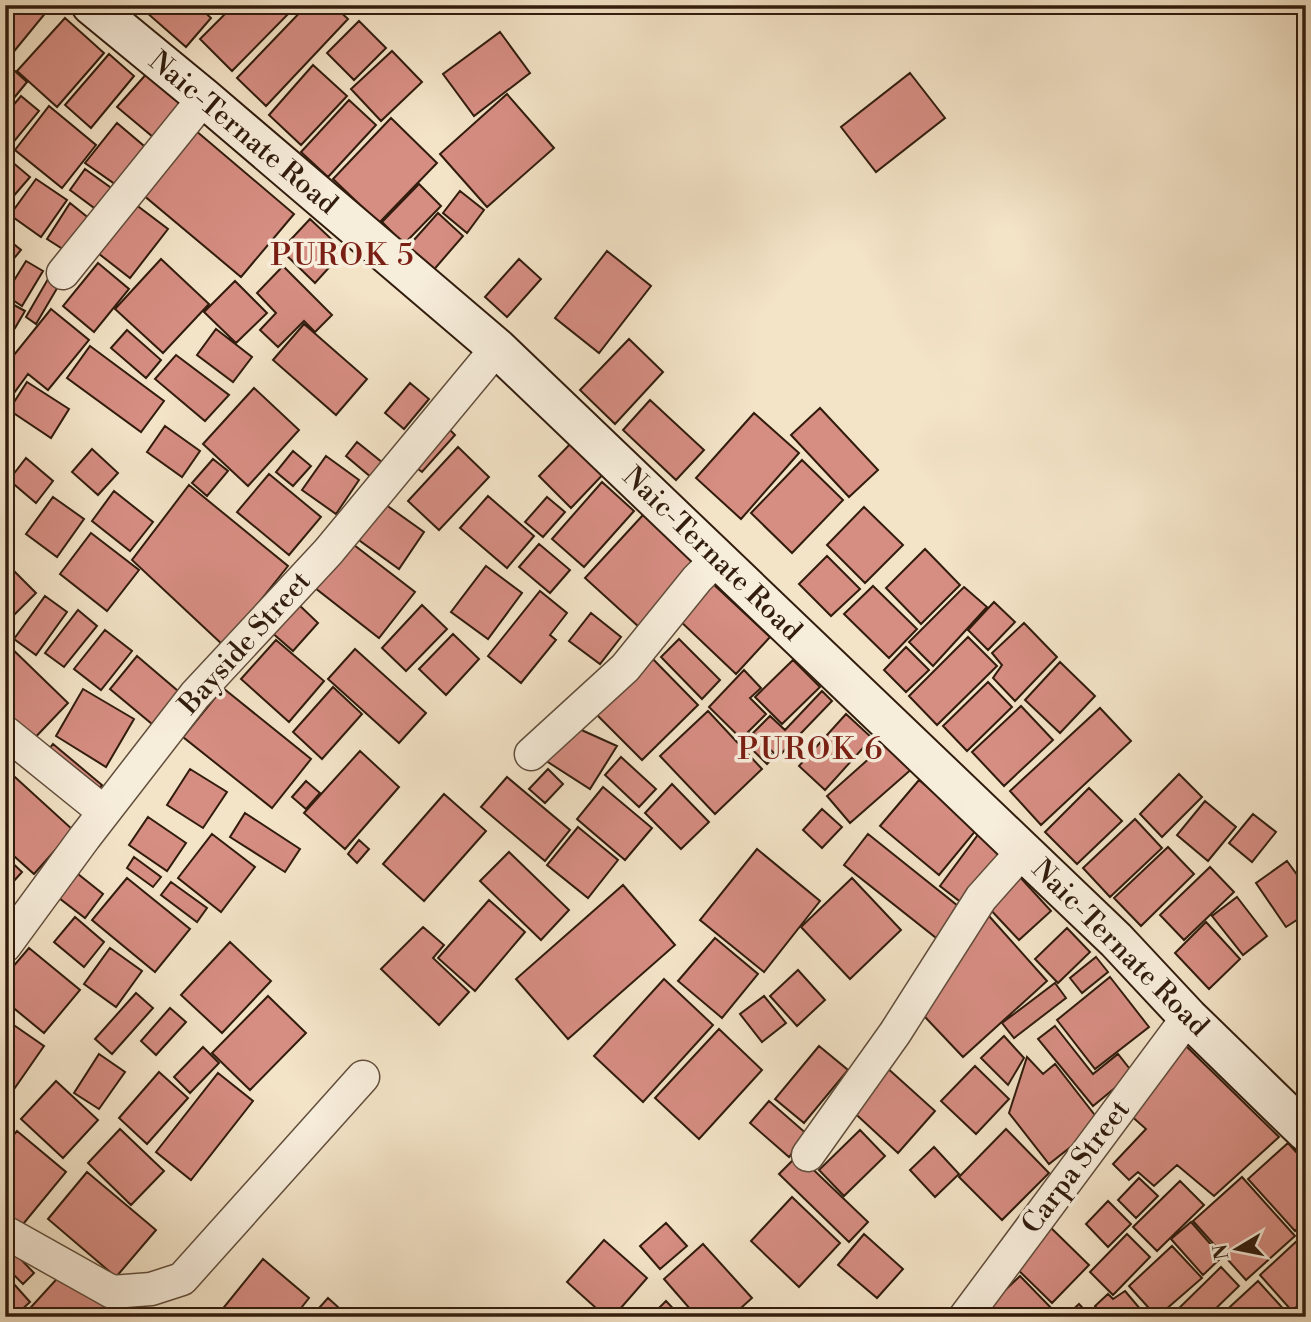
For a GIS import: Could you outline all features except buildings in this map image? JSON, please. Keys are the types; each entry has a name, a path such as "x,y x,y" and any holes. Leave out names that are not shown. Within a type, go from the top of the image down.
{"main road":[{"name":"Naic-Ternate Road","path":"91,5 497,348 1116,940 1188,1017 1306,1132"}],"street":[{"path":"63,273 204,98"},
{"name":"Bayside Street","path":"5,946 195,695 328,552 497,348"},
{"path":"531,754 625,668 697,579 717,559"},
{"path":"5,732 104,812"},
{"path":"807,1155 895,1033 981,898 1023,851"},
{"name":"Carpa Street","path":"965,1317 1188,1017"},
{"path":"5,1233 112,1292 151,1289 182,1279 363,1077"}],"district":[{"name":"PUROK 5","path":"343,256"},
{"name":"PUROK 6","path":"811,750"}]}
